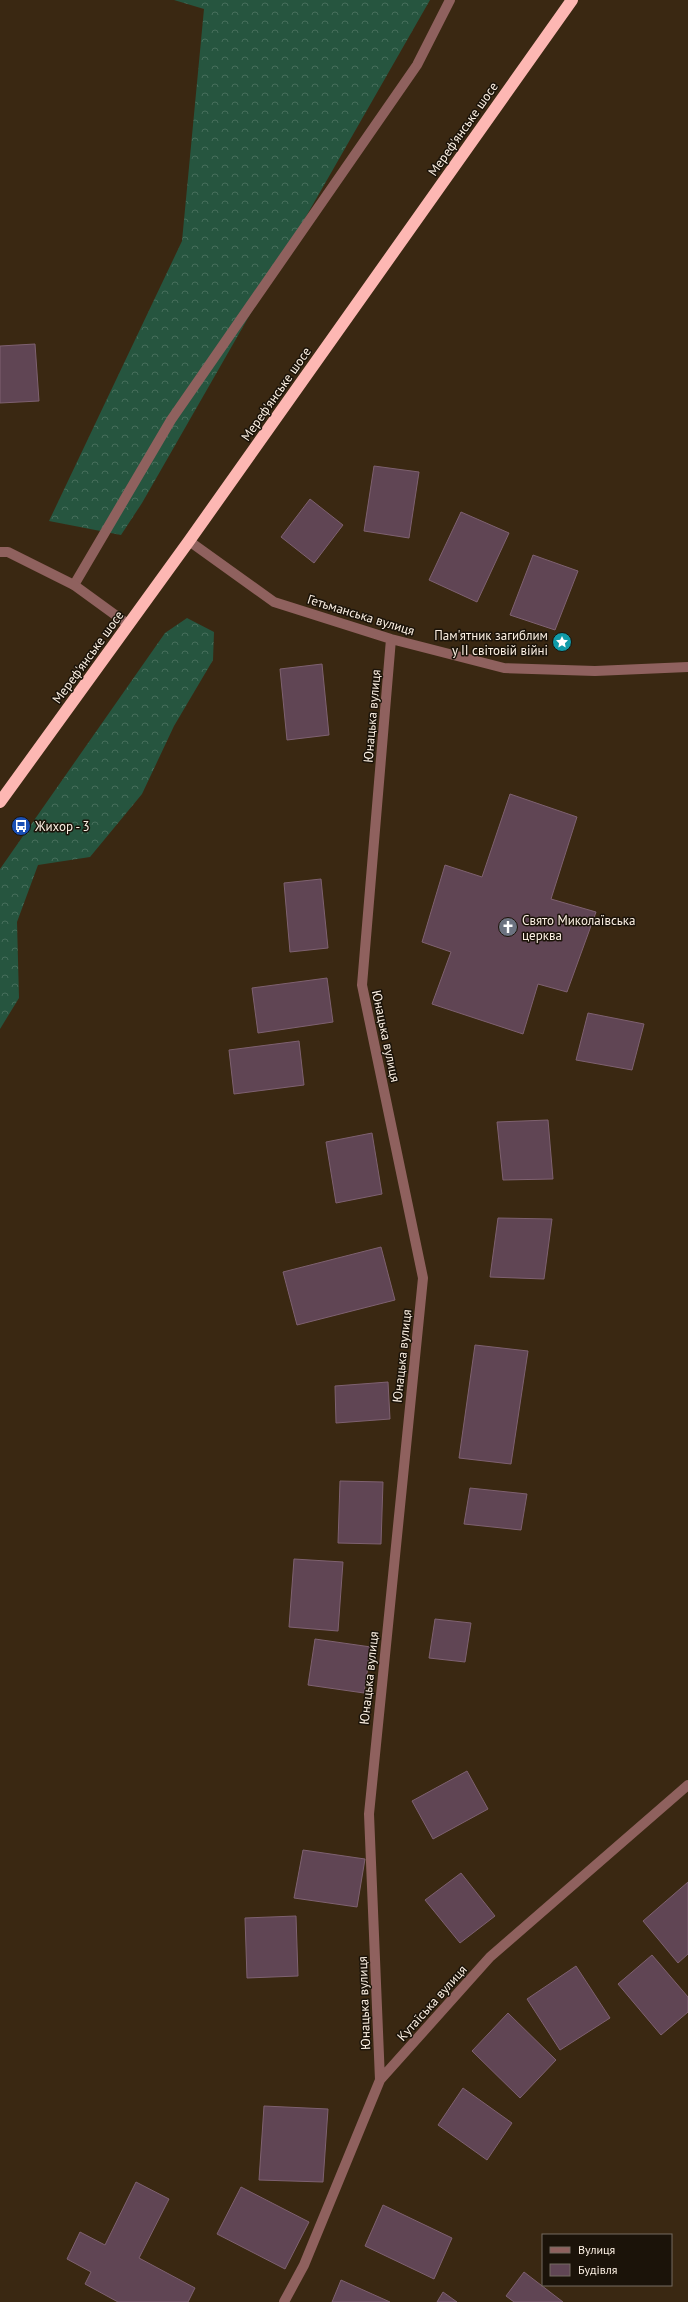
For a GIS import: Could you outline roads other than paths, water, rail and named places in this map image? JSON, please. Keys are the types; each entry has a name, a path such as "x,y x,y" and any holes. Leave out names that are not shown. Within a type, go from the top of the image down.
{"highway":[{"name":"Мереф'янське шосе","path":"0,802 189,541 572,0"}],"street":[{"path":"74,585 170,420 417,65 450,0"},
{"name":"Гетьманська вулиця","path":"189,541 274,602 391,640 504,668 596,671 688,667"},
{"path":"0,552 8,552 74,585 129,625"},
{"name":"Юнацька вулиця","path":"380,2080 369,1814 423,1278 362,985 391,640"},
{"name":"Кутаїська вулиця","path":"284,2302 304,2265 380,2080 490,1957 688,1785"}],"place":[{"name":"Пам'ятник загиблим у II світовій війні","path":"562,642"},
{"name":"Жихор - 3","path":"21,826"},
{"name":"Свято Миколаївська церква","path":"508,927"}]}
